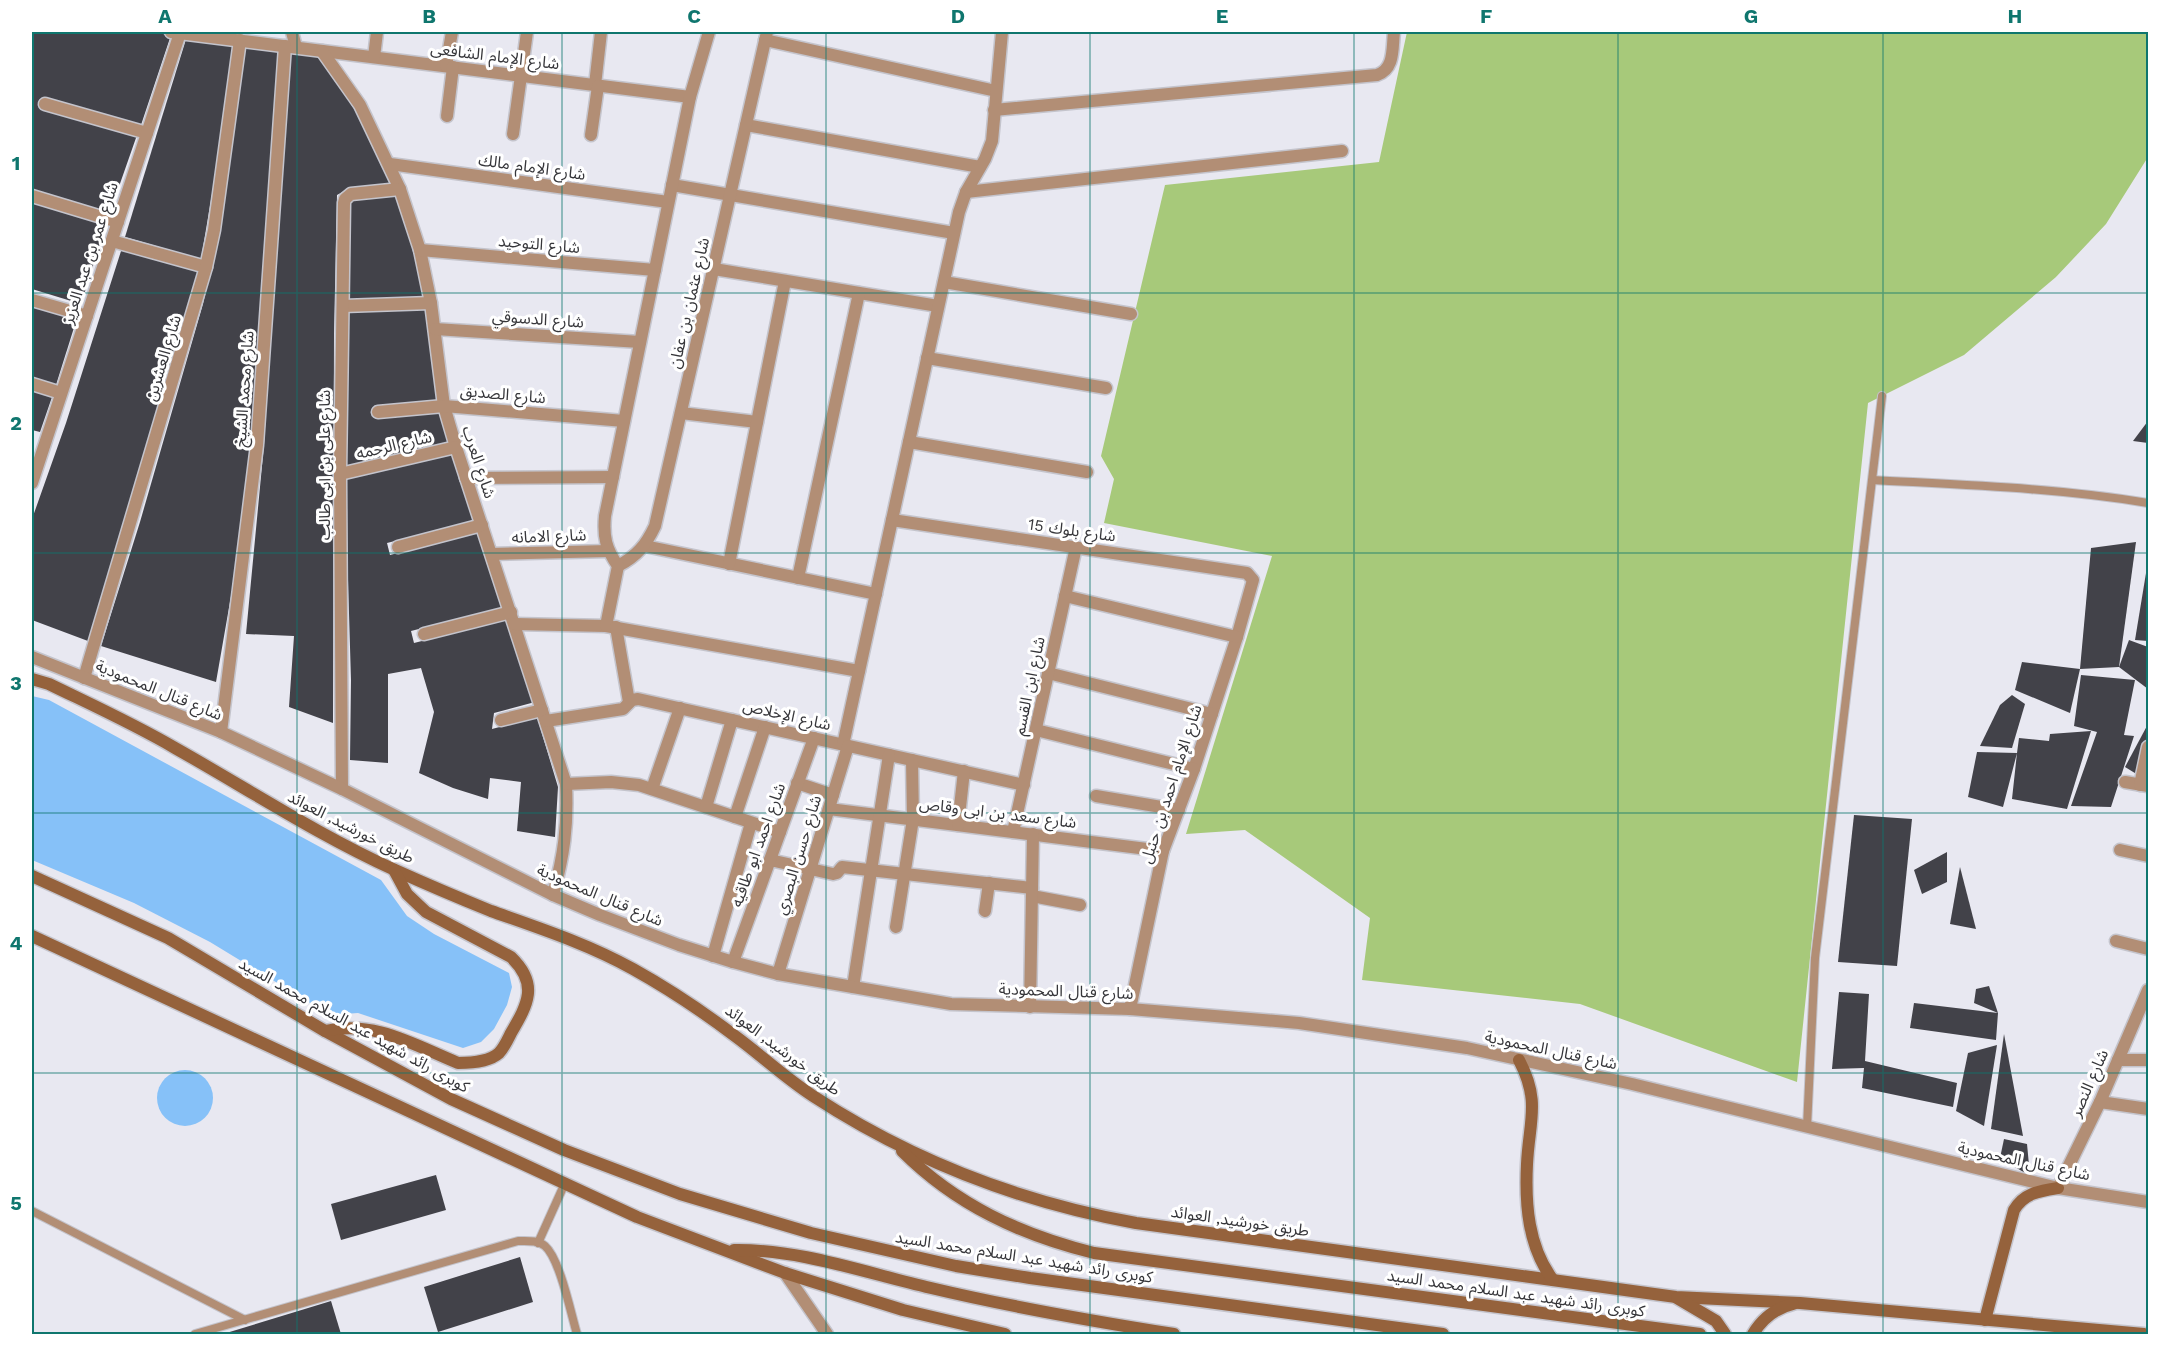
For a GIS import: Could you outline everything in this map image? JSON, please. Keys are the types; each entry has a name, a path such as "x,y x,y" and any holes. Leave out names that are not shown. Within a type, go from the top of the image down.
{"main road":[{"name":"طريق خورشيد, العوائد","path":"32,679 49,684 162,740 320,833 394,870 489,910 578,943 628,966 703,1012 811,1095 894,1143 981,1181 1026,1197 1136,1223 1676,1297"},
{"path":"325,1031 351,1027 377,1030 458,1063 469,1063 490,1058 499,1053 527,1006 529,992 521,967 511,957 426,912 407,894 394,870"},
{"name":"كوبرى رائد شهيد عبد السلام محمد السيد","path":"32,876 168,938 325,1031 451,1099 564,1150 680,1194 811,1233 894,1253 1030,1278 1443,1335"},
{"path":"32,936 637,1217 785,1273 903,1310 1005,1335"},
{"path":"1519,1060 1526,1073 1533,1103 1527,1162 1531,1234 1538,1256 1553,1280"},
{"name":"كوبرى رائد شهيد عبد السلام محمد السيد","path":"894,1143 933,1180 977,1210 1031,1235 1062,1245 1094,1252 1700,1335"},
{"path":"1985,1320 2014,1210 2024,1198 2032,1193 2058,1188"},
{"path":"726,1251 773,1251 797,1254 1021,1308 1174,1335"},
{"path":"1676,1297 1800,1302 2144,1335"},
{"path":"1676,1297 1716,1321 1725,1335"},
{"path":"1753,1335 1765,1319 1775,1311 1800,1302"}],"street":[{"name":"شارع الإمام الشافعى","path":"176,32 690,97"},
{"name":"شارع عمر بن عبد العزيز","path":"32,483 147,133 176,32"},
{"path":"290,47 292,32"},
{"path":"374,57 377,32"},
{"path":"447,116 452,32"},
{"path":"513,134 527,32"},
{"path":"591,135 601,32"},
{"path":"629,702 611,626 618,566 608,551 603,534 690,97 709,32"},
{"name":"شارع حسن البصري","path":"778,974 829,809 846,745 859,671 954,233 966,192 992,141 1002,32"},
{"path":"994,110 1377,75 1388,69 1394,32"},
{"path":"766,36 996,91"},
{"name":"شارع عثمان بن عفان","path":"618,566 633,558 645,546 655,526 766,36"},
{"name":"شارع العشرين","path":"84,678 206,267 214,230 240,40"},
{"name":"شارع محمد الشيخ","path":"220,732 257,445 290,47"},
{"name":"شارع العرب","path":"322,51 360,105 390,164 420,250 431,303 444,406 566,784 567,821 564,849 553,895"},
{"path":"45,104 147,133"},
{"path":"746,124 980,167"},
{"path":"966,192 1342,151"},
{"name":"شارع الإمام مالك","path":"390,164 669,202"},
{"path":"672,185 954,233"},
{"name":"شارع على بن ابى طالب","path":"342,789 339,474 345,199 351,194 400,189"},
{"path":"32,196 118,222"},
{"path":"112,241 206,267"},
{"name":"شارع التوحيد","path":"420,250 655,270"},
{"path":"714,269 939,306"},
{"path":"729,564 785,281"},
{"path":"944,282 1131,314"},
{"path":"798,578 859,292"},
{"path":"32,300 87,316"},
{"path":"343,306 431,303"},
{"name":"شارع الدسوقي","path":"435,329 640,342"},
{"path":"927,358 1106,388"},
{"path":"32,384 61,393"},
{"name":"شارع الصديق","path":"378,412 444,406 624,421"},
{"path":"681,413 757,423"},
{"path":"909,442 1087,472"},
{"name":"شارع الرحمه","path":"339,474 456,447"},
{"path":"466,478 613,477"},
{"name":"شارع بلوك 15","path":"892,520 1247,573"},
{"path":"398,547 482,525"},
{"path":"645,546 876,594"},
{"name":"شارع ابن القسم","path":"1014,832 1076,548"},
{"name":"شارع الامانه","path":"492,554 608,551"},
{"name":"شارع الإمام احمد بن حنبل","path":"1130,1010 1163,851 1194,769 1237,637 1253,584 1253,580 1247,573"},
{"path":"1065,596 1237,637"},
{"path":"423,634 513,618 611,626 859,671"},
{"name":"شارع قنال المحمودية","path":"32,657 220,732 342,789 553,895 637,930 713,956 778,974 951,1004 1130,1010 1299,1023 1467,1048 1632,1084 2058,1188 2148,1202"},
{"path":"1048,673 1212,714"},
{"name":"شارع الإخلاص","path":"501,720 623,709 629,702 638,699 1024,785"},
{"path":"652,789 680,708"},
{"path":"706,807 732,720"},
{"path":"735,817 765,727"},
{"path":"1036,730 1194,769"},
{"name":"شارع احمد ابو طاقيه","path":"734,962 814,738"},
{"path":"2125,782 2144,785 2148,747"},
{"path":"854,987 889,755"},
{"path":"896,927 913,819 912,760"},
{"path":"958,825 964,771"},
{"path":"566,784 625,782 780,832"},
{"path":"797,783 833,795"},
{"path":"1096,796 1179,810"},
{"name":"شارع سعد بن ابى وقاص","path":"829,809 1163,851"},
{"path":"713,956 751,823"},
{"path":"1030,1007 1033,834"},
{"path":"2120,850 2148,856"},
{"path":"770,860 833,874 842,867 989,883 1032,892 1080,906"},
{"path":"985,910 989,883"},
{"path":"2116,941 2148,949"},
{"name":"شارع النصر","path":"2058,1188 2100,1102 2148,990"},
{"path":"2118,1060 2148,1060"},
{"path":"2100,1102 2148,1108"},
{"path":"785,1273 827,1335"}],"lane":[{"path":"1807,1127 1815,958 1882,396"},
{"path":"1873,480 2011,488 2121,498 2148,503"},
{"path":"538,1243 565,1183"},
{"path":"32,1211 245,1320"},
{"path":"195,1335 518,1241 544,1245 556,1262 577,1335"}],"green space":[{"path":"1407,32 2148,32 2148,157 2106,224 2056,277 1964,355 1868,403 1797,1082 1580,1004 1362,980 1370,918 1245,830 1186,834 1272,556 1104,523 1114,479 1101,456 1165,185 1379,162"}],"water":[{"path":"32,696 49,700 381,880 407,916 434,934 509,973 512,987 507,1005 494,1029 481,1042 463,1048 358,1013 330,1015 210,942 134,903 32,860"},
{"path":"185,1070 196,1072 205,1078 211,1087 213,1098 211,1109 205,1118 196,1124 185,1126 174,1124 165,1118 159,1109 157,1098 159,1087 165,1078 174,1072"}],"building":[{"path":"32,32 146,32 171,35 141,125 42,98 40,108 137,135 109,215 32,192"},
{"path":"187,36 236,43 201,259 125,237"},
{"path":"246,45 279,49 250,458 234,579 216,682 101,646 140,522 203,304 214,255"},
{"path":"288,50 319,54 365,126 395,184 346,190 337,195 334,334 333,723 289,707 294,636 246,634 264,445"},
{"path":"398,193 410,230 425,300 347,301 348,202"},
{"path":"32,202 106,224 81,304 32,289"},
{"path":"122,248 199,272 88,641 32,620 32,519 66,423"},
{"path":"32,304 77,318 56,385 32,378"},
{"path":"426,308 438,401 374,407 375,418 441,410 450,445 344,469 346,310"},
{"path":"32,391 52,397 40,432 32,430"},
{"path":"2148,421 2148,443 2133,441"},
{"path":"451,452 474,521 387,543 390,555 479,532 505,607 411,631 414,643 509,619 535,702 494,713 492,729 537,717 558,787 555,837 517,831 521,782 490,778 488,799 453,788 419,773 434,712 421,668 388,674 388,763 350,760 351,680 345,479"},
{"path":"2136,542 2119,667 2080,669 2091,548"},
{"path":"2147,567 2148,641 2135,640"},
{"path":"2129,640 2148,647 2148,689 2119,667"},
{"path":"2022,662 2080,669 2070,713 2015,690"},
{"path":"2081,675 2135,680 2124,735 2134,736 2111,807 2071,806 2097,732 2074,726"},
{"path":"2012,695 2025,704 2012,748 1980,746 2000,705"},
{"path":"2148,724 2148,781 2125,767"},
{"path":"2091,731 2067,809 2012,799 2019,738 2049,741 2050,734"},
{"path":"1977,752 2017,753 2003,807 1968,797"},
{"path":"1854,815 1912,819 1897,966 1838,962"},
{"path":"1947,852 1947,882 1922,894 1914,870"},
{"path":"1960,867 1976,929 1950,924"},
{"path":"1989,986 1998,1013 1974,1003 1976,989"},
{"path":"1839,992 1869,994 1865,1061 1957,1083 1953,1107 1862,1088 1864,1068 1832,1069"},
{"path":"1914,1003 1998,1013 1996,1040 1910,1028"},
{"path":"2004,1034 2023,1136 1991,1129"},
{"path":"1997,1045 1984,1126 1956,1111 1968,1053"},
{"path":"2004,1139 2027,1144 2030,1176 2000,1158"},
{"path":"436,1175 446,1210 341,1240 331,1204"},
{"path":"520,1257 533,1302 438,1332 424,1287"},
{"path":"331,1301 341,1334 223,1334"}]}
